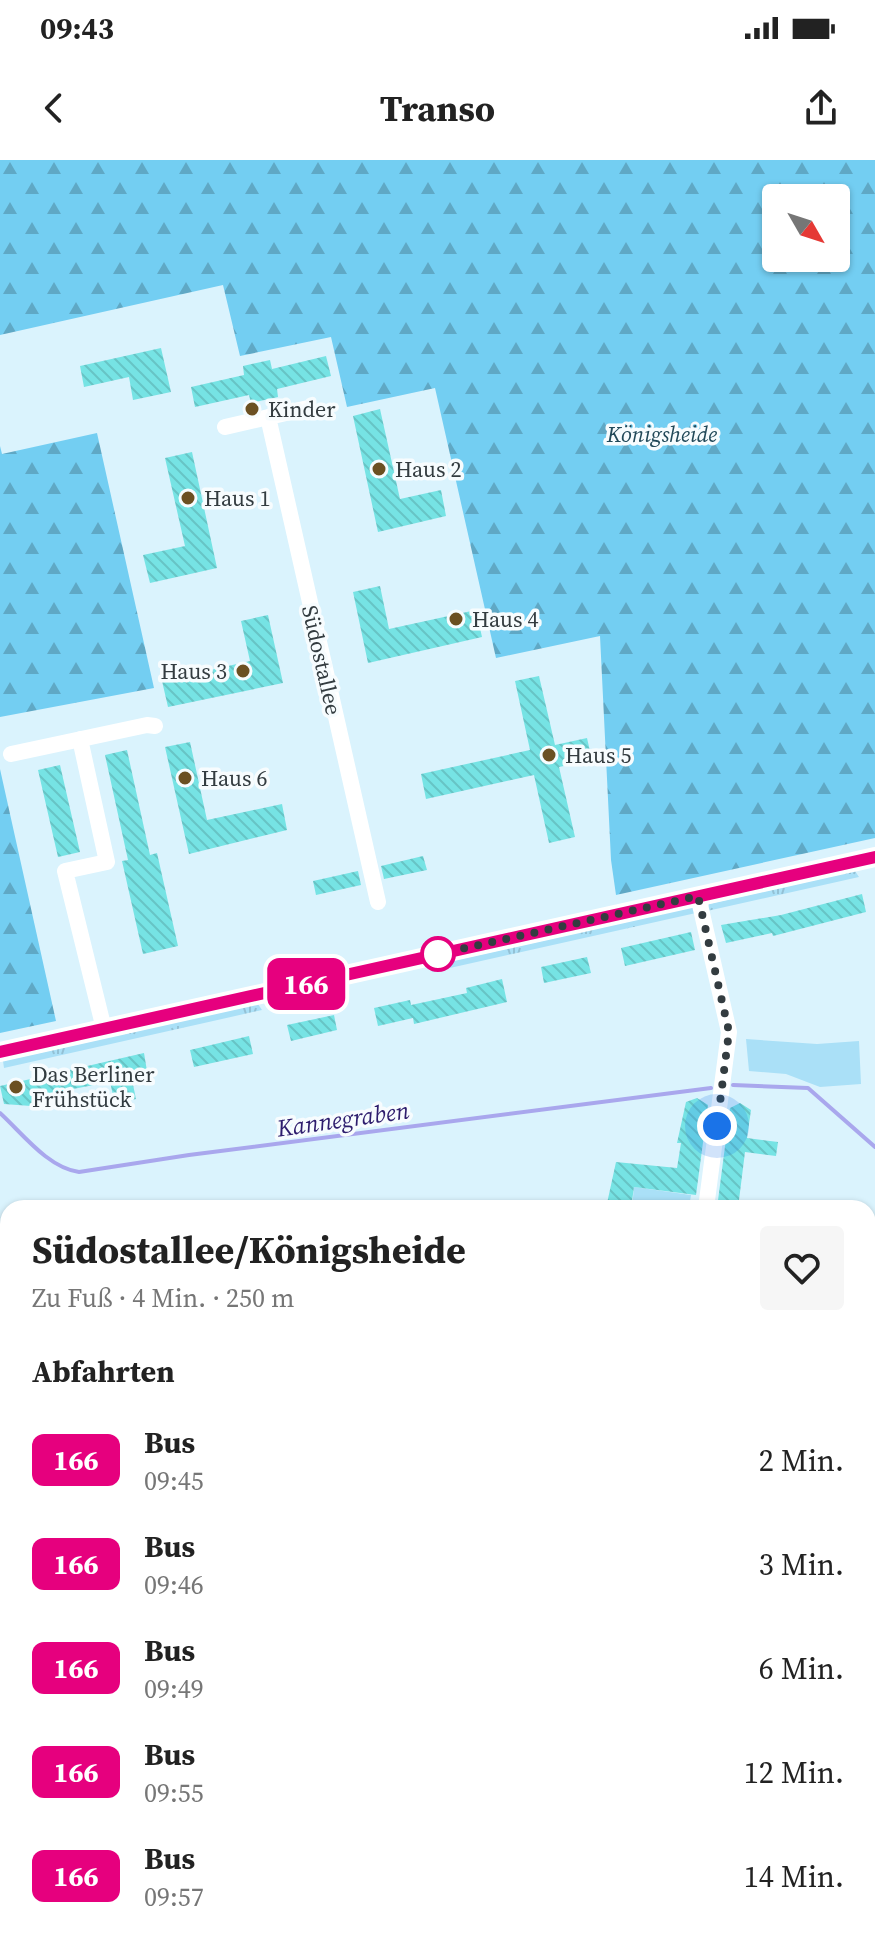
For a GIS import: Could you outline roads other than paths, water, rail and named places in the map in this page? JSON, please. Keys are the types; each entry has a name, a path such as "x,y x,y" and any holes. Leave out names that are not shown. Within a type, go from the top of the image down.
{"street":[{"path":"225,427 308,408"},
{"name":"Südostallee","path":"268,417 378,902"},
{"path":"11,754 147,725 155,726"},
{"path":"80,739 107,862 65,871 104,1029"},
{"path":"0,1052 875,857"},
{"path":"698,896 729,1032 707,1200"}],"waterway":[{"name":"Kannegraben","path":"733,1085 808,1088 875,1147"},
{"name":"Kannegraben","path":"0,1113 46,1157 79,1172 711,1088"}],"place":[{"name":"Kinder","path":"252,409"},
{"name":"Haus 2","path":"379,469"},
{"name":"Haus 1","path":"188,498"},
{"name":"Haus 4","path":"456,619"},
{"name":"Haus 3","path":"243,671"},
{"name":"Haus 5","path":"549,755"},
{"name":"Haus 6","path":"185,778"},
{"name":"Das Berliner Frühstück","path":"16,1087"}],"park label":[{"name":"Königsheide","path":"662,434"}]}
